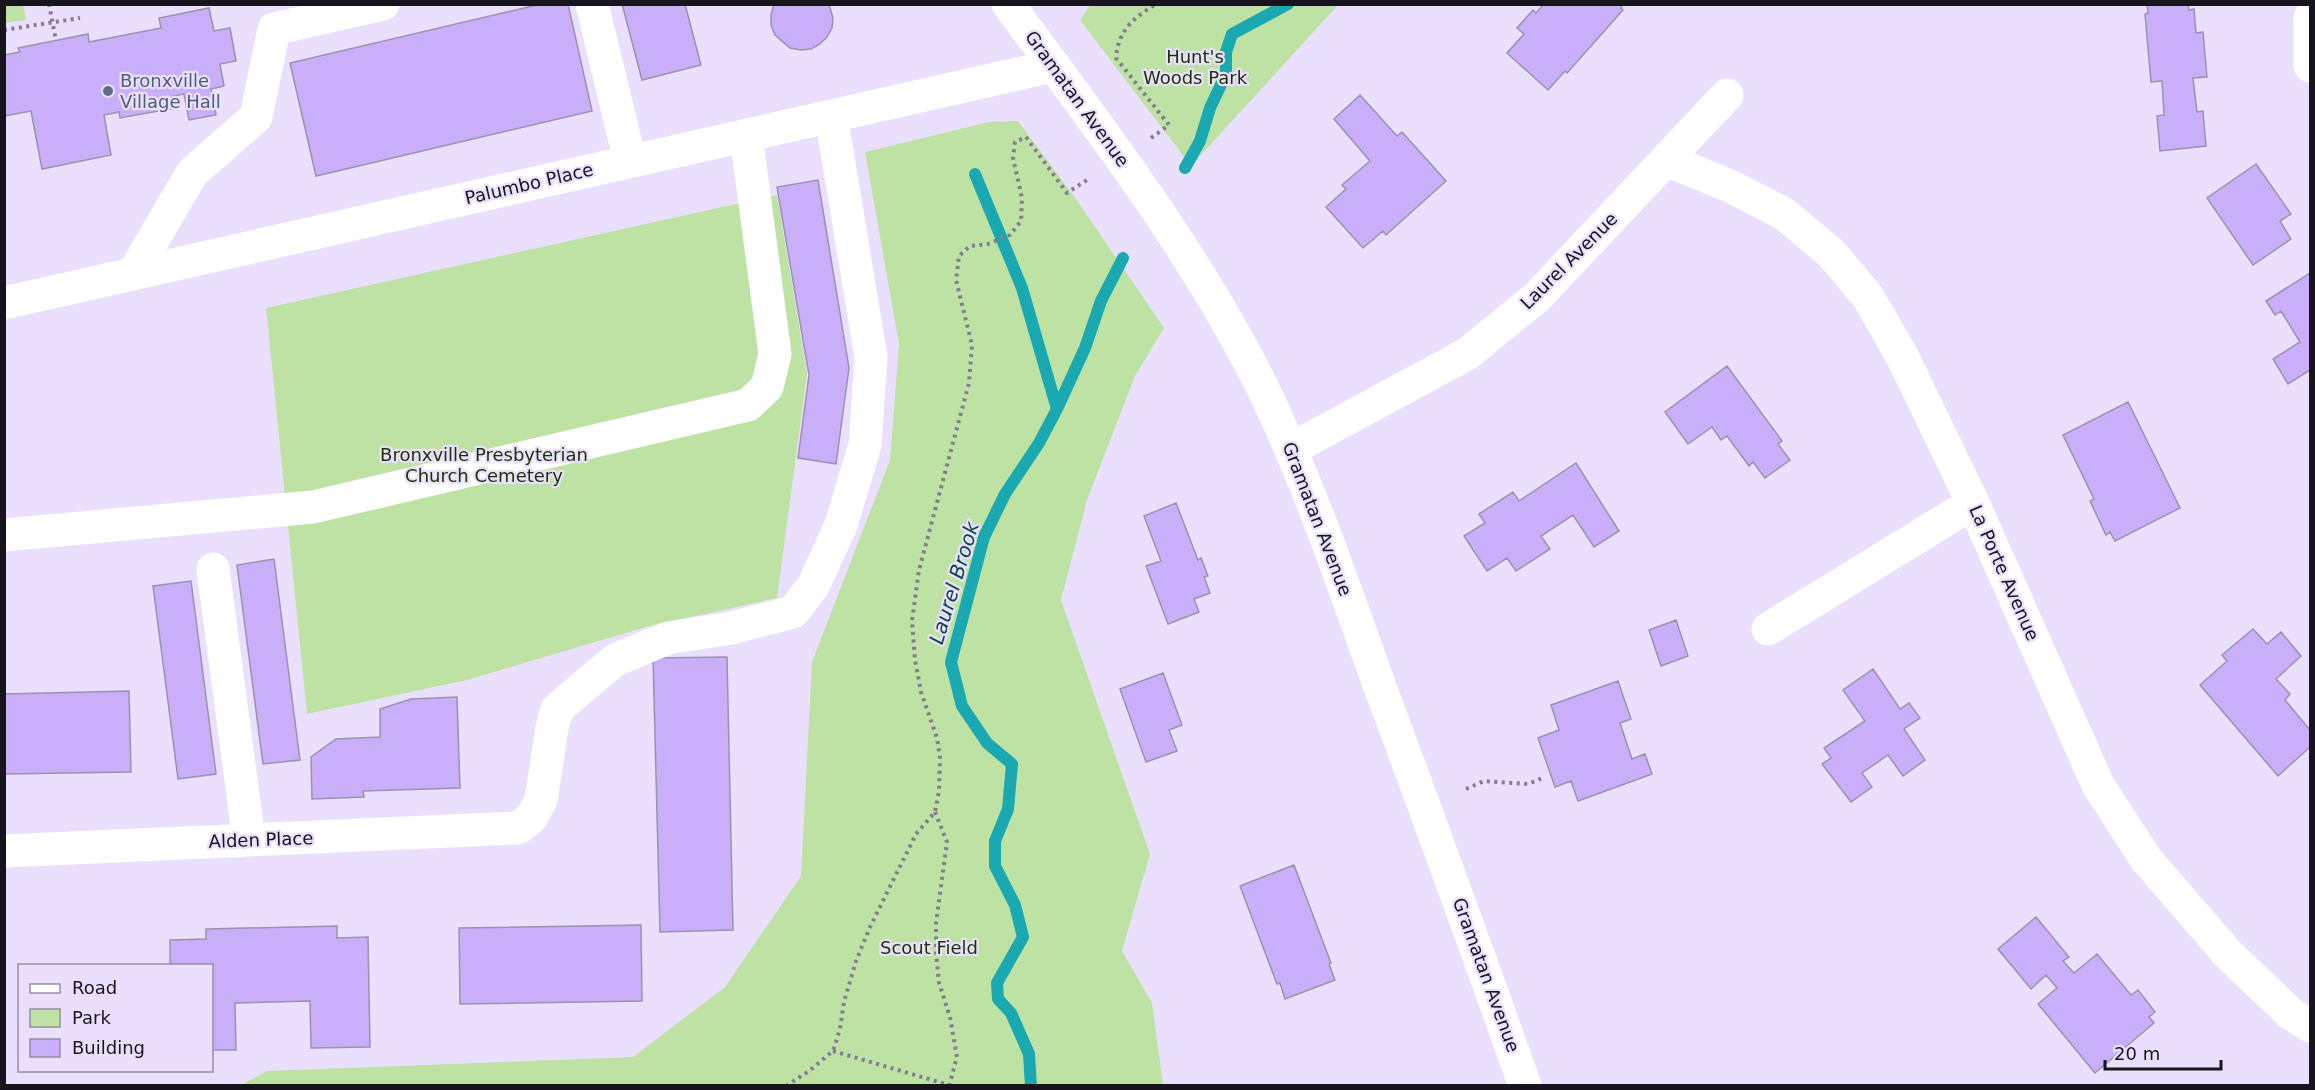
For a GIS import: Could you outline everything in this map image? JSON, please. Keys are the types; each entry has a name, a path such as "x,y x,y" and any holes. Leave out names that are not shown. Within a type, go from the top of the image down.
{"street":[{"path":"133,274 192,173 256,117 274,29 383,4"},
{"path":"592,4 630,161"},
{"name":"Gramatan Avenue","path":"1008,4 1120,158 1210,295 1267,396 1290,449 1363,638 1526,1086"},
{"path":"2310,18 2310,66"},
{"name":"Palumbo Place","path":"4,303 1053,66"},
{"name":"Laurel Avenue","path":"1290,449 1467,354 1537,297 1727,94"},
{"name":"Alden Place","path":"4,851 518,828 531,818 541,800 557,709 615,660 668,638 731,628 793,612 813,586 841,525 865,444 871,357 831,116"},
{"path":"4,535 313,507 748,405 767,387 775,354 746,135"},
{"name":"La Porte Avenue","path":"1667,160 1732,187 1783,213 1831,253 1868,297 1903,358 1973,503 2098,785 2146,859 2229,956 2291,1014 2310,1026"},
{"path":"1768,629 1973,503"},
{"path":"213,569 249,840"}],"path":[{"path":"49,4 56,41"},
{"path":"1156,4 1125,27 1117,44 1116,58 1169,125 1157,134"},
{"path":"4,30 81,18"},
{"path":"786,1086 833,1051 840,1029 844,1002 863,944 916,834 935,812 939,791 940,758 937,738 921,692 915,660 912,621 919,570 969,382 972,345 956,280 959,256 970,246 988,244 1010,235 1021,221 1022,198 1012,158 1015,142 1026,137 1067,194 1085,181"},
{"path":"1466,789 1484,782 1528,784 1545,777"},
{"path":"833,1051 949,1085 957,1057 950,1017 939,983 936,952 936,923 947,842 935,812"}],"green space":[{"path":"4,5 23,5 26,20 5,23"},
{"name":"Hunt's Woods Park","path":"1090,5 1338,5 1191,166 1080,20"},
{"name":"Scout Field","path":"1018,121 1076,199 1164,328 1135,376 1087,500 1061,600 1150,854 1122,951 1152,1003 1163,1085 241,1085 267,1071 633,1057 725,987 801,876 812,662 890,460 899,344 865,152 989,122"},
{"name":"Bronxville Presbyterian Church Cemetery","path":"777,195 807,374 777,598 646,627 467,680 307,714 266,308"}],"building":[{"path":"541,4 568,4 592,111 316,176 290,63"},
{"path":"622,4 685,4 701,65 642,80"},
{"path":"774,4 829,4 833,18 832,28 820,44 811,49 790,48 775,35 771,25"},
{"path":"1544,4 1623,4 1621,8 1623,10 1567,73 1565,71 1548,90 1507,53 1524,34 1517,28 1533,10 1536,13"},
{"path":"2147,4 2188,4 2189,10 2194,9 2196,33 2203,32 2207,77 2193,78 2197,112 2203,111 2206,146 2160,151 2157,116 2164,115 2162,81 2151,82 2145,14 2148,13"},
{"name":"Bronxville Village Hall","path":"209,8 214,31 230,28 236,61 220,64 224,86 211,89 216,115 189,120 184,94 173,96 176,108 120,118 119,112 104,115 111,155 42,169 31,111 4,116 4,55 20,52 18,48 88,34 89,42 161,28 159,18"},
{"path":"1360,95 1397,136 1402,132 1446,181 1386,235 1383,231 1363,248 1326,207 1346,189 1342,185 1370,161 1334,119"},
{"path":"2256,164 2291,214 2280,221 2291,239 2253,265 2207,198"},
{"path":"818,180 849,368 836,464 798,458 809,375 777,187"},
{"path":"2310,273 2310,370 2288,384 2273,359 2300,342 2281,311 2275,315 2266,301"},
{"path":"1727,366 1782,441 1778,444 1790,460 1765,478 1753,462 1749,466 1727,436 1721,440 1712,427 1688,444 1665,412"},
{"path":"2128,402 2180,508 2115,541 2110,532 2106,535 2090,501 2094,499 2063,435"},
{"path":"1576,463 1619,531 1594,547 1573,515 1541,536 1550,549 1516,571 1507,558 1487,571 1464,536 1485,523 1479,514 1513,492 1519,501"},
{"path":"1176,503 1198,560 1201,558 1208,576 1204,577 1210,593 1194,599 1199,612 1168,624 1146,566 1161,561 1144,516"},
{"path":"274,559 300,760 263,764 237,565"},
{"path":"191,581 216,774 178,779 153,586"},
{"path":"1676,620 1688,656 1661,666 1649,630"},
{"path":"2253,629 2267,644 2281,632 2301,656 2276,679 2290,694 2285,700 2310,730 2310,747 2278,776 2200,685 2227,661 2222,655"},
{"path":"727,657 733,930 660,932 653,658"},
{"path":"1873,669 1900,709 1909,703 1920,718 1904,729 1925,760 1903,776 1888,755 1862,773 1872,787 1851,802 1822,764 1831,758 1824,748 1865,721 1843,690"},
{"path":"1163,673 1182,725 1169,730 1177,751 1146,762 1120,689"},
{"path":"1618,681 1631,719 1620,723 1632,759 1645,754 1652,774 1578,801 1571,781 1555,787 1538,738 1559,730 1551,705"},
{"path":"129,691 131,772 4,774 4,694"},
{"path":"457,697 460,788 363,791 364,797 312,799 311,757 336,739 380,737 380,709 411,699"},
{"path":"1294,865 1331,963 1329,964 1335,980 1285,999 1280,983 1277,984 1240,886"},
{"path":"2036,917 2069,957 2063,961 2074,973 2097,954 2131,995 2138,990 2155,1012 2149,1017 2154,1023 2095,1073 2038,1004 2057,988 2046,975 2031,989 1998,949"},
{"path":"641,925 642,1001 460,1004 459,928"},
{"path":"337,926 337,938 368,937 370,1047 311,1048 310,1001 235,1003 236,1050 213,1050 213,964 170,964 170,940 206,939 206,929"}],"waterway":[{"name":"Laurel Brook","path":"1185,168 1200,141 1210,108 1226,74 1226,52 1232,34 1288,4"},
{"path":"975,174 1022,288 1057,409"},
{"name":"Laurel Brook","path":"1031,1086 1029,1054 1011,1013 998,999 997,983 1023,937 1015,905 995,866 995,841 1008,809 1012,764 987,743 962,706 951,662 984,537 1005,494 1039,443 1057,409 1085,348 1101,301 1123,258"}],"place":[{"name":"Bronxville Village Hall","path":"108,91"}]}
